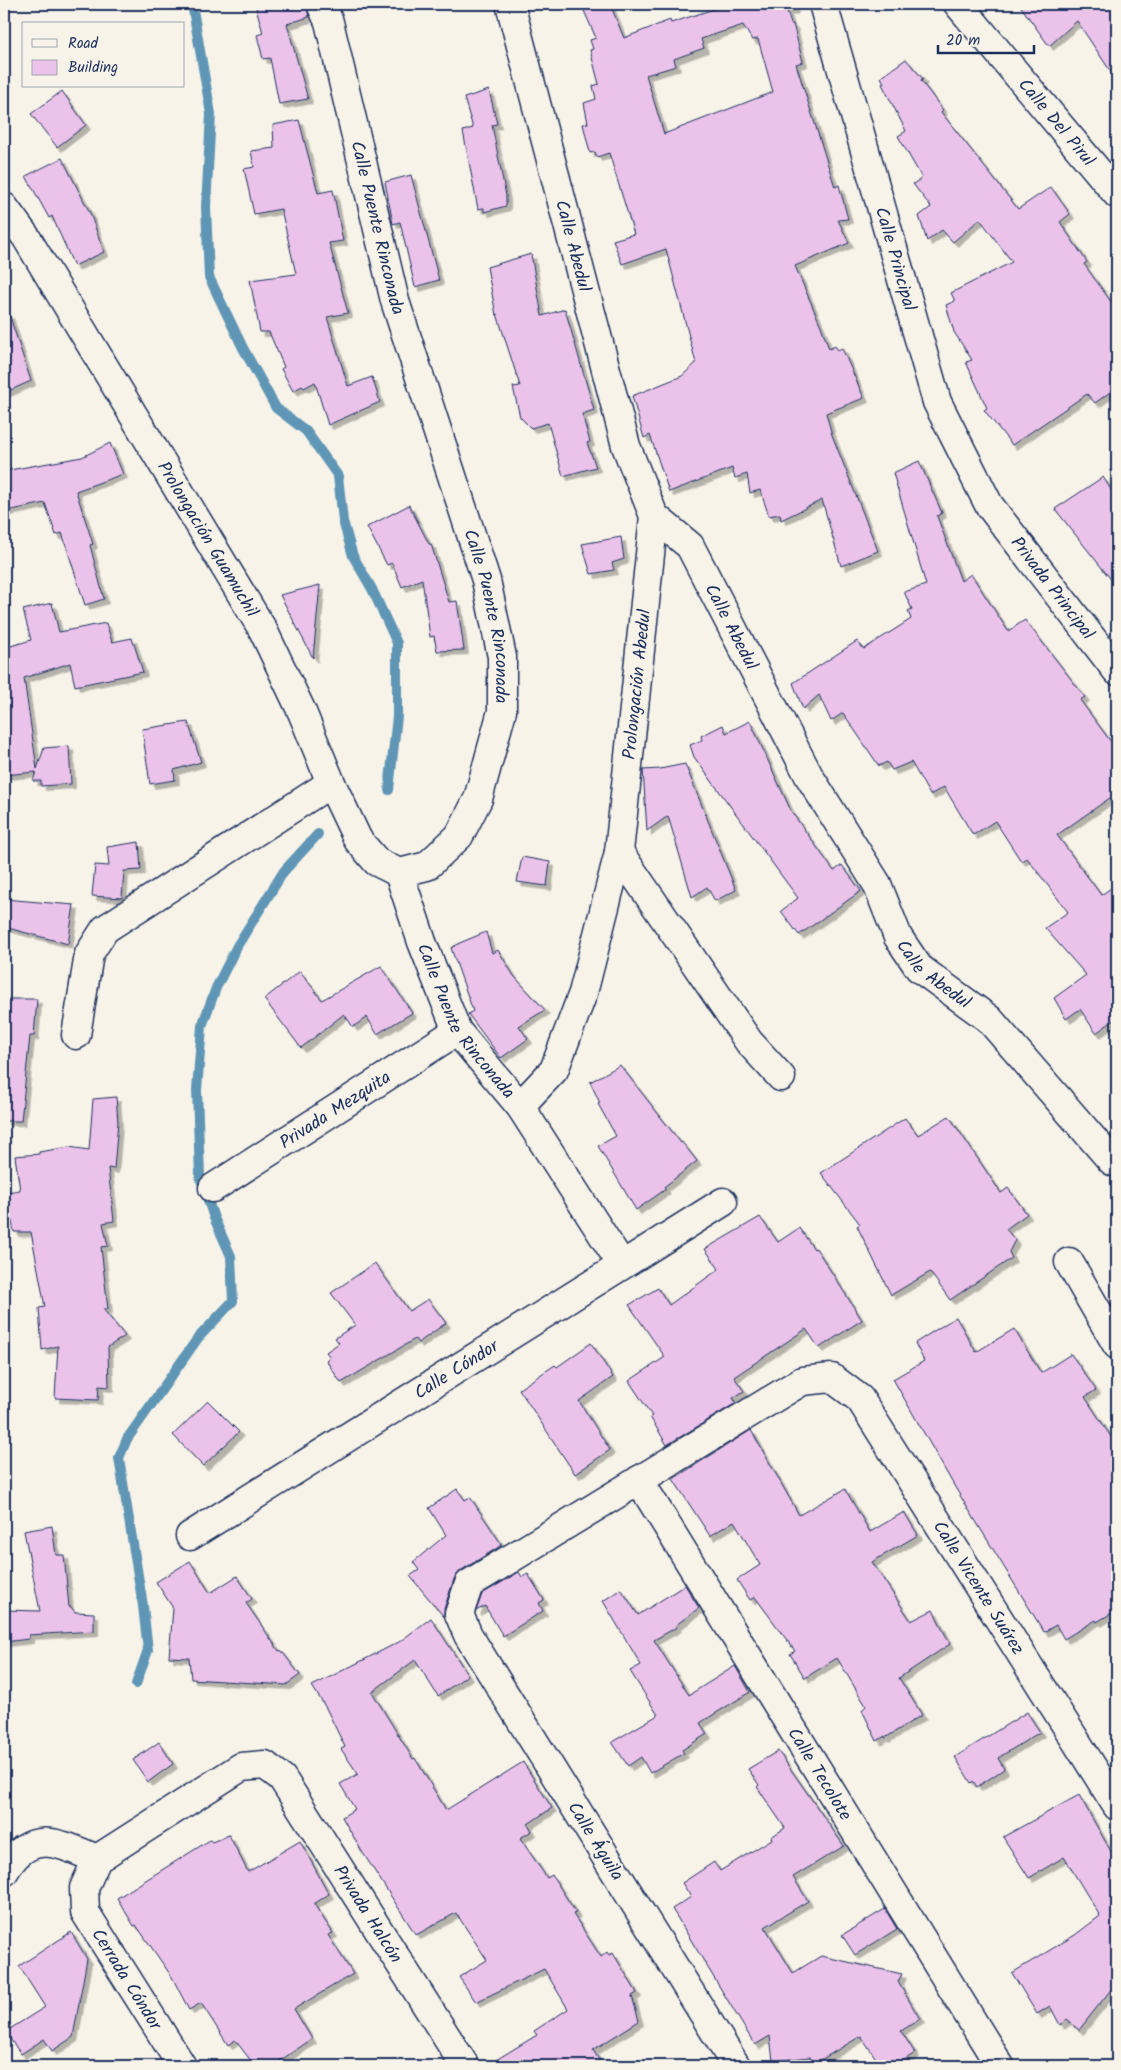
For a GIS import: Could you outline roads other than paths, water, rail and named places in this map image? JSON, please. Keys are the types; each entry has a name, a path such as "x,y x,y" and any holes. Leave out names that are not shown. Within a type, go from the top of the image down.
{"street":[{"name":"Calle Puente Rinconada","path":"320,4 329,22 395,301 486,580 502,658 502,711 478,799 460,836 428,866 399,873 422,942 457,1031 520,1106 622,1265"},
{"name":"Calle Abedul","path":"510,4 626,446 654,516 690,546 809,776 878,884 898,937 919,968 989,1019 1112,1161 1117,1163"},
{"name":"Calle Principal","path":"823,4 937,402 989,506"},
{"name":"Calle Del Pirul","path":"958,4 1117,194"},
{"name":"Prolongación Guamuchil","path":"4,207 26,237 263,630 302,712 331,783 358,840 377,862 399,873"},
{"name":"Privada Principal","path":"989,506 1117,671"},
{"name":"Prolongación Abedul","path":"520,1106 554,1070 583,993 620,852 654,516"},
{"path":"76,1035 89,954 105,929 331,783"},
{"path":"620,852 748,1042 781,1077"},
{"name":"Privada Mezquita","path":"213,1188 457,1031"},
{"name":"Calle Cóndor","path":"190,1536 723,1202"},
{"path":"1069,1262 1117,1345"},
{"name":"Calle Vicente Suárez","path":"639,1480 802,1381 832,1378 860,1399 1117,1806"},
{"name":"Calle Águila","path":"639,1480 469,1584 459,1614 468,1636 736,2066"},
{"name":"Calle Tecolote","path":"639,1480 1000,2066"},
{"name":"Privada Halcón","path":"97,1859 241,1767 265,1766 282,1778 465,2066"},
{"path":"4,1872 12,1859 36,1842 59,1844 97,1859"},
{"name":"Cerrada Cóndor","path":"97,1859 84,1888 85,1912 182,2066"}],"waterway":[{"path":"192,4 211,114 206,207 209,277 243,348 276,408 306,431 338,476 343,521 353,556 372,589 397,643 397,716 389,790"},
{"path":"136,1684 148,1650 143,1606 119,1458 127,1439 198,1338 233,1301 231,1256 214,1218 200,1177 197,1090 202,1026 216,988 237,946 284,871 318,834"}]}
